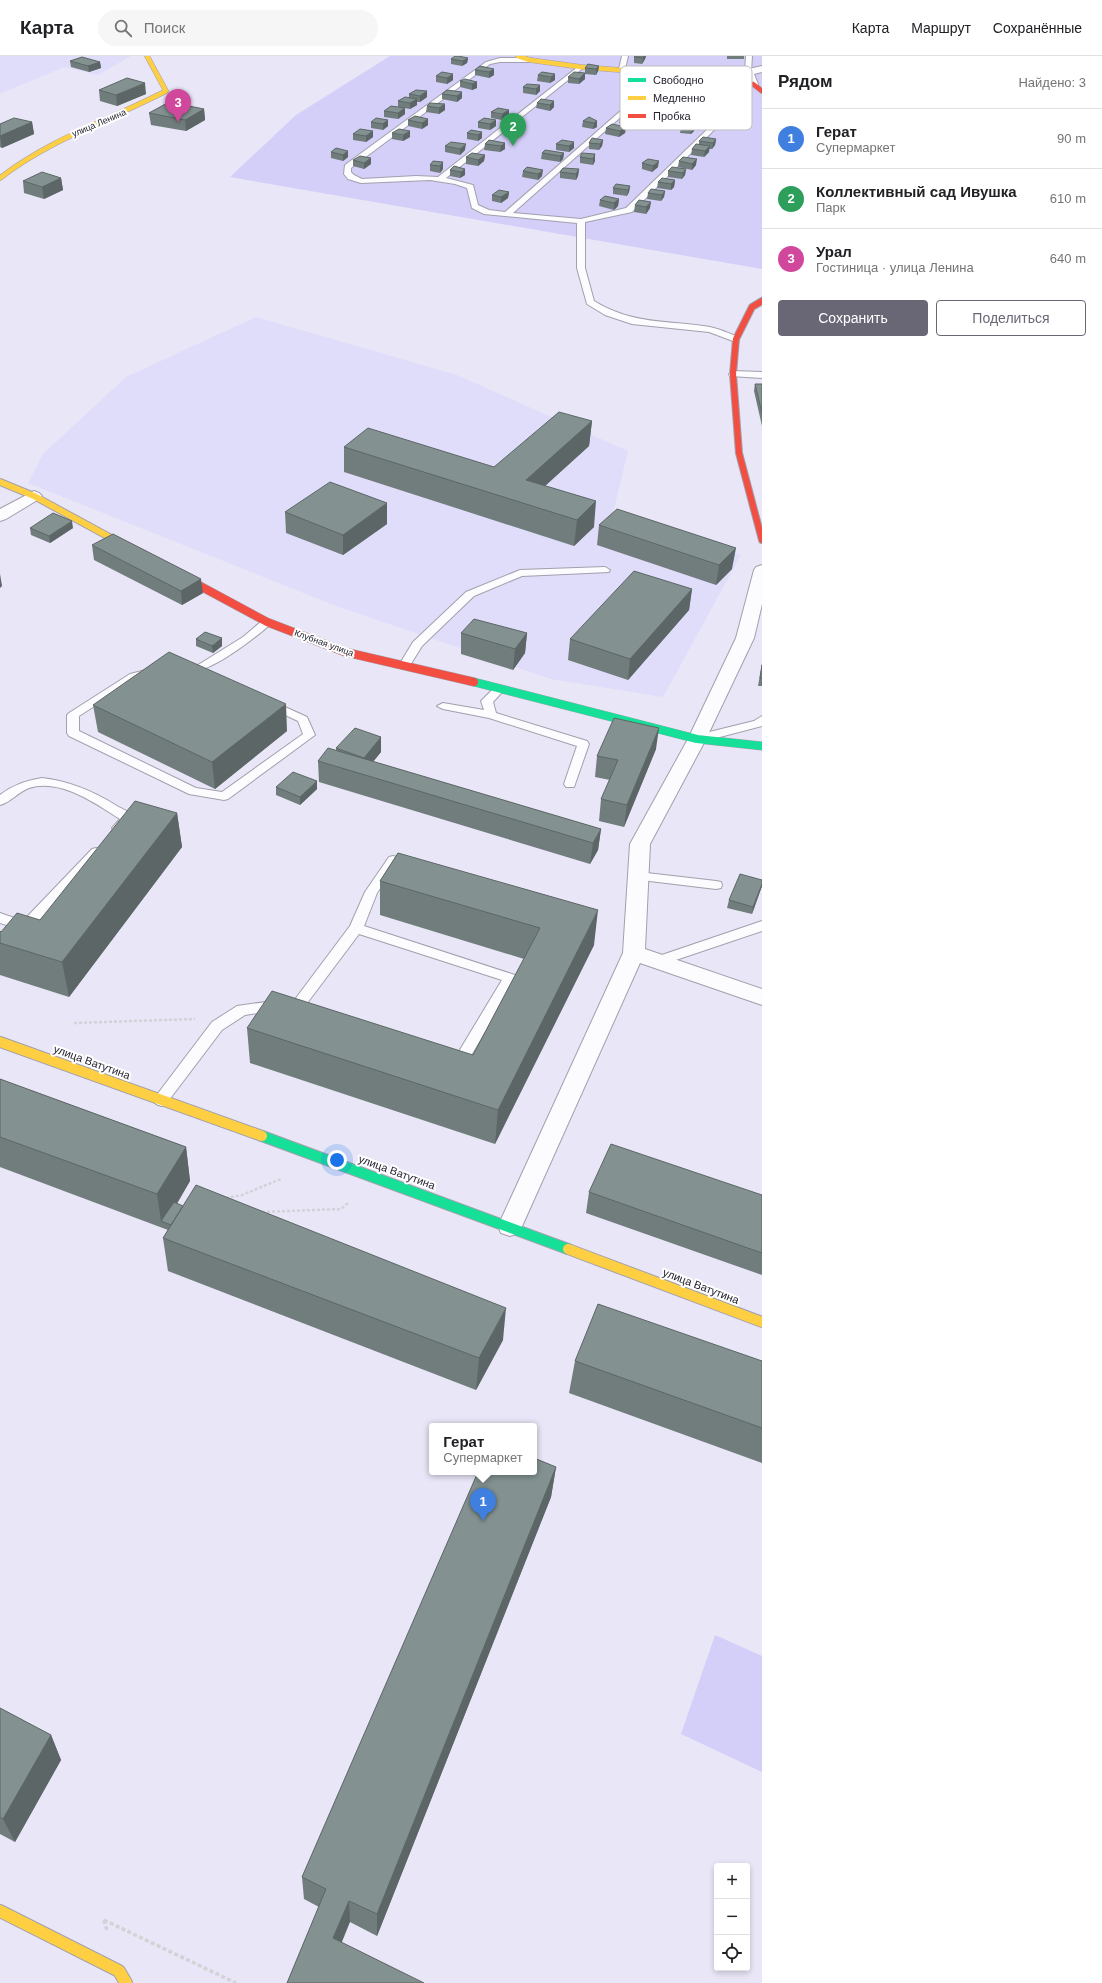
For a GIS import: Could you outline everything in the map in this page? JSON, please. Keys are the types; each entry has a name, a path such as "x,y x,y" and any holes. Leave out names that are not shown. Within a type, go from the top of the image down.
{"street":[{"name":"улица Ленина","path":"0,178 9,169 40,149 139,106 166,91 147,56"},
{"path":"518,56 530,60 620,69"},
{"path":"752,71 762,69"},
{"path":"752,80 754,84 762,91"},
{"path":"762,301 752,307 736,339 734,374 739,453 762,540"},
{"path":"0,482 34,496 144,556"},
{"path":"0,516 34,496"},
{"name":"Клубная улица","path":"164,567 268,622 345,652 404,665 498,690 697,739 762,746"},
{"path":"510,1226 634,953 640,844 697,739 744,638 762,570"},
{"path":"634,953 762,997"},
{"name":"улица Ватутина","path":"0,1042 510,1226 762,1322"},
{"path":"0,1911 119,1971 126,1983"}],"lane":[{"path":"623,66 625,56"},
{"path":"530,60 500,60 488,63 348,167 347,172 361,182 441,179 470,187 475,206 487,212 581,221 629,210 711,130"},
{"path":"441,179 581,66"},
{"path":"507,215 620,115"},
{"path":"581,221 581,268 590,302 608,313 632,321 710,330 736,339"},
{"path":"734,374 762,375"},
{"path":"404,665 417,644 470,594 520,574 605,570"},
{"path":"200,668 248,639 268,622"},
{"path":"214,676 200,668 167,668 134,676 73,715 73,733 193,791 224,796 309,736 303,719 261,701"},
{"path":"491,715 487,701 498,690"},
{"path":"443,706 491,715 583,744 570,784"},
{"path":"697,739 762,720"},
{"path":"0,801 11,792 30,783 61,784 91,796 128,818 0,954"},
{"path":"294,1010 356,928 371,892 393,860"},
{"path":"638,876 716,885"},
{"path":"0,918 26,927"},
{"path":"658,961 762,926"},
{"path":"356,928 510,978 458,1065 443,1060"},
{"path":"161,1100 216,1026 242,1010 281,1005 309,1015"}],"path":[{"path":"74,1023 229,1018"},
{"path":"222,1200 281,1179"},
{"path":"257,1212 341,1209 348,1203"},
{"path":"104,1920 236,1983"}],"shaded area":[{"path":"0,56 131,56 98,75 64,67 0,94"},
{"path":"390,56 762,56 762,269 230,177 296,115"},
{"path":"256,317 457,375 628,451 611,521 741,555 663,697 551,679 336,606 28,483 43,454 126,377"},
{"path":"715,1635 762,1656 762,1772 681,1734"}],"building":[{"path":"455,56 468,58 463,61 451,59"},
{"path":"644,56 643,58 634,57"},
{"path":"82,57 100,62 88,66 70,61"},
{"path":"588,64 599,66 596,69 585,68"},
{"path":"480,66 494,69 489,72 475,70"},
{"path":"442,72 453,74 447,78 436,76"},
{"path":"542,72 555,74 551,77 538,75"},
{"path":"574,72 585,73 579,79 568,77"},
{"path":"127,78 145,83 116,95 99,90"},
{"path":"465,79 477,82 472,84 460,81"},
{"path":"527,84 540,85 536,89 523,87"},
{"path":"416,90 427,91 420,96 409,94"},
{"path":"447,90 462,92 457,96 442,94"},
{"path":"405,97 417,99 410,103 398,101"},
{"path":"541,99 554,101 550,105 537,103"},
{"path":"169,102 204,109 185,120 149,113"},
{"path":"430,103 445,104 439,108 427,106"},
{"path":"391,106 405,108 398,113 384,111"},
{"path":"498,108 509,110 502,114 491,112"},
{"path":"415,116 428,119 422,123 408,120"},
{"path":"589,117 597,121 594,123 583,121"},
{"path":"14,118 32,122 0,136 0,124"},
{"path":"376,118 388,120 383,124 371,122"},
{"path":"484,118 496,120 490,124 478,122"},
{"path":"612,124 620,126 620,130 622,130 620,131 606,128"},
{"path":"360,129 373,131 366,136 353,134"},
{"path":"399,129 410,131 403,135 392,133"},
{"path":"471,130 482,132 478,135 467,133"},
{"path":"703,137 716,139 713,143 699,141"},
{"path":"592,138 603,140 600,144 589,143"},
{"path":"489,140 505,143 501,146 485,144"},
{"path":"562,140 574,142 569,146 556,144"},
{"path":"451,142 466,144 460,149 445,146"},
{"path":"696,144 710,146 705,151 692,149"},
{"path":"336,148 348,151 343,155 331,152"},
{"path":"545,150 564,153 560,156 542,153"},
{"path":"472,153 485,155 478,160 466,157"},
{"path":"582,153 595,154 593,159 580,157"},
{"path":"360,156 371,158 364,163 353,160"},
{"path":"683,157 697,159 692,164 679,161"},
{"path":"648,159 659,161 653,166 642,163"},
{"path":"433,161 443,162 440,166 430,165"},
{"path":"454,166 465,169 461,172 450,170"},
{"path":"527,167 543,170 538,174 523,171"},
{"path":"672,167 686,169 683,173 668,171"},
{"path":"563,168 579,169 576,174 560,172"},
{"path":"42,172 61,178 42,187 23,181"},
{"path":"662,178 675,180 671,184 658,182"},
{"path":"616,184 630,186 628,190 613,188"},
{"path":"651,189 665,191 662,195 648,193"},
{"path":"499,190 509,192 501,197 492,195"},
{"path":"605,196 619,199 614,203 600,200"},
{"path":"639,200 651,202 646,207 635,205"},
{"path":"755,384 762,384 762,413"},
{"path":"559,412 592,421 526,480 596,501 577,520 344,447 368,428 494,467"},
{"path":"330,482 387,503 343,535 285,512"},
{"path":"617,509 736,548 719,565 599,525"},
{"path":"53,513 72,521 49,536 30,528"},
{"path":"113,534 201,579 181,591 92,545"},
{"path":"634,571 692,589 630,659 570,639"},
{"path":"474,619 527,633 515,649 461,633"},
{"path":"205,632 222,638 212,646 196,639"},
{"path":"169,652 286,704 212,762 93,705"},
{"path":"762,665 762,679 760,678"},
{"path":"614,718 659,728 627,805 601,799 618,760 597,756"},
{"path":"355,728 381,737 364,758 336,748"},
{"path":"328,748 601,829 593,843 318,761"},
{"path":"293,772 317,781 300,797 276,787"},
{"path":"135,801 177,813 62,962 0,943 0,931 1,932 17,913 40,920"},
{"path":"398,853 598,910 498,1110 247,1028 272,991 473,1055 540,928 380,881"},
{"path":"740,874 762,880 762,884 753,907 729,900"},
{"path":"0,1079 186,1147 157,1194 0,1137"},
{"path":"611,1144 762,1195 762,1253 589,1192"},
{"path":"196,1185 506,1308 479,1358 163,1238"},
{"path":"174,1202 183,1206 171,1225 161,1221"},
{"path":"598,1304 762,1361 762,1428 575,1361"},
{"path":"537,1459 556,1467 377,1914 349,1901 333,1938 424,1983 287,1983 326,1889 302,1877 477,1475 537,1475"},
{"path":"0,1708 51,1735 3,1819 0,1817"}],"traffic: fast":[{"path":"474,682 697,739 762,746"},
{"path":"262,1136 568,1249"}],"traffic: slow":[{"path":"0,178 19,163 38,151 166,91 147,56"},
{"path":"518,56 530,60 581,67 620,70"},
{"path":"0,482 34,496 135,551"},
{"path":"0,1042 262,1136"},
{"path":"568,1249 762,1322"},
{"path":"0,1911 119,1971 126,1983"}],"traffic: jam":[{"path":"752,84 762,91"},
{"path":"762,301 752,307 736,339 733,374 739,453 762,540"},
{"path":"176,573 267,622 345,652 474,682"}],"place":[{"name":"Урал","path":"178,122"},
{"name":"Коллективный сад Ивушка","path":"513,146"},
{"name":"Герат","path":"483,1521"}]}
